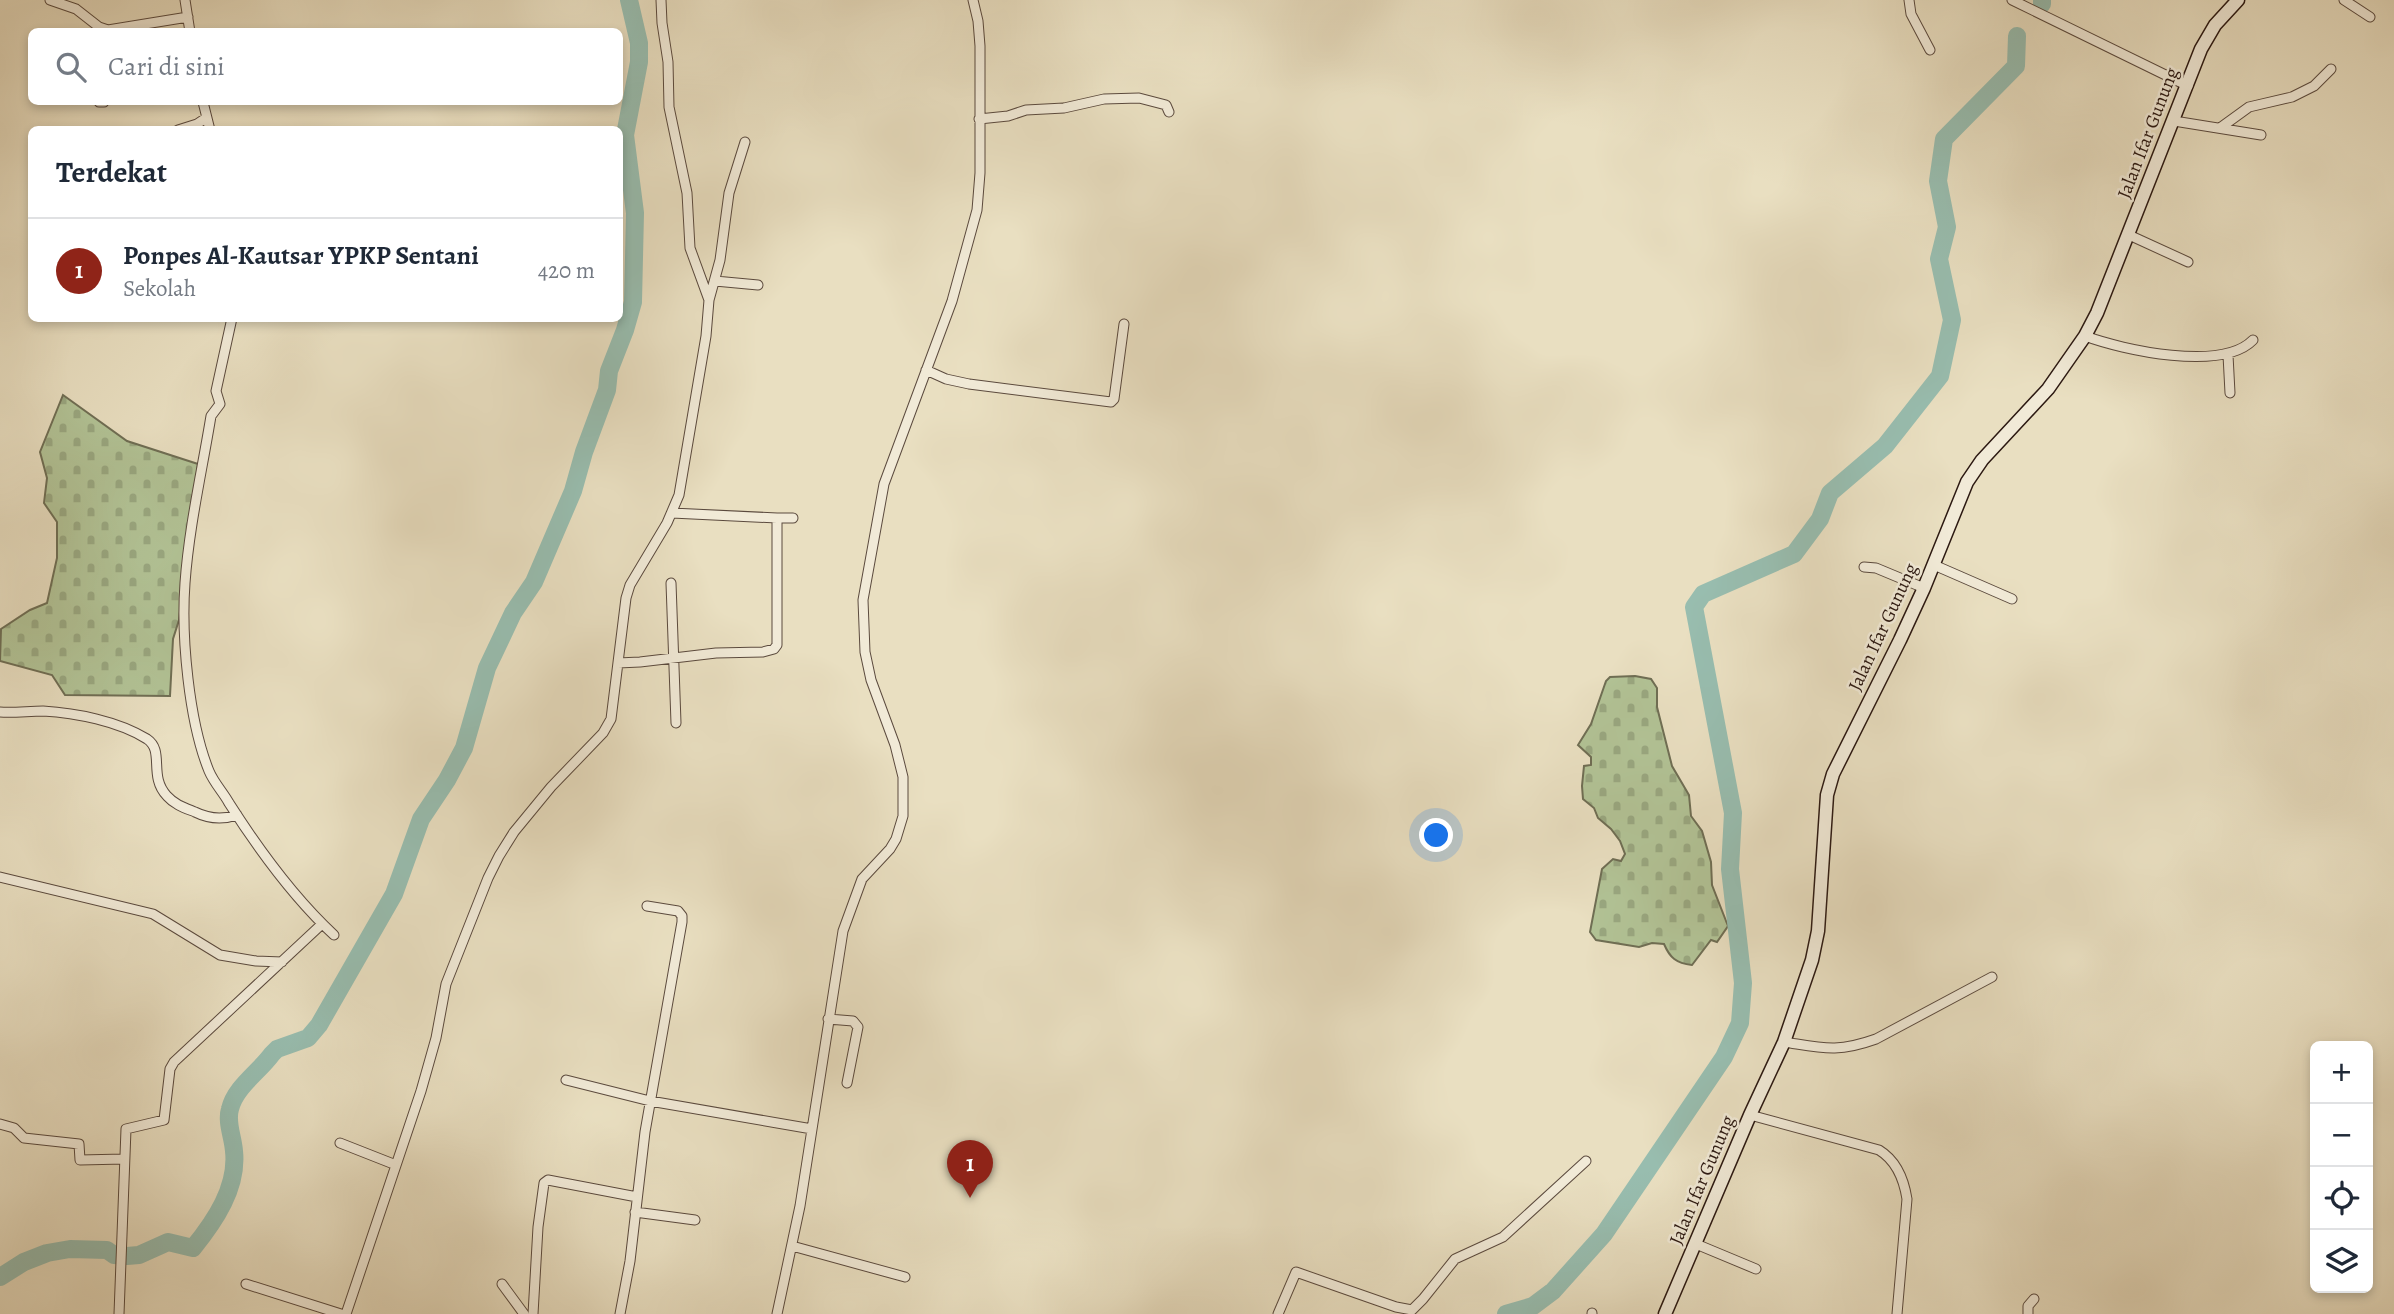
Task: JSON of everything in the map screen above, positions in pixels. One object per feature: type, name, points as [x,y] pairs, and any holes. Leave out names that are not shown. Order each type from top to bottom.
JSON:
[{"type":"street","points":[[50,0],[76,9],[102,28]]},
{"type":"street","points":[[186,0],[189,28]]},
{"type":"street","points":[[662,0],[669,107],[687,193],[690,248],[709,300]]},
{"type":"street","points":[[777,1314],[792,1246],[843,931],[862,879],[896,839],[904,808],[904,788],[895,745],[868,667],[863,600],[884,484],[952,301],[977,210],[980,173],[980,36],[973,0]]},
{"type":"street","points":[[1909,0],[1911,14],[1930,50]]},
{"type":"street","points":[[2012,0],[2188,86]]},
{"type":"street","name":"Jalan Ifar Gunung","points":[[1665,1314],[1784,1042],[1812,960],[1818,931],[1829,786],[1924,588],[1967,482],[1982,460],[2048,389],[2085,336],[2097,313],[2206,40],[2215,25],[2238,0]]},
{"type":"street","points":[[2344,0],[2370,17]]},
{"type":"street","points":[[121,28],[188,18]]},
{"type":"street","points":[[2220,128],[2249,107],[2292,97],[2314,86],[2331,69]]},
{"type":"street","points":[[979,119],[1008,116],[1026,110],[1064,108],[1104,99],[1147,100],[1166,105],[1169,112]]},
{"type":"street","points":[[204,105],[209,126]]},
{"type":"street","points":[[190,126],[206,118]]},
{"type":"street","points":[[2174,121],[2261,135]]},
{"type":"street","points":[[246,1284],[343,1314],[431,1056],[446,984],[488,878],[514,832],[551,787],[607,727],[615,702],[622,622],[628,592],[672,513],[683,477],[692,408],[706,336],[709,300],[720,260],[729,193],[745,142]]},
{"type":"street","points":[[2129,235],[2188,262]]},
{"type":"street","points":[[715,281],[758,285]]},
{"type":"street","points":[[231,322],[216,391],[220,404],[211,416],[186,565],[183,601],[187,663],[195,718],[210,774],[283,879],[334,935]]},
{"type":"street","points":[[926,370],[946,379],[969,384],[1111,402],[1114,399],[1124,324]]},
{"type":"street","points":[[2085,336],[2132,351],[2163,354],[2228,355],[2253,340]]},
{"type":"street","points":[[2228,355],[2230,393]]},
{"type":"street","points":[[672,513],[793,518]]},
{"type":"street","points":[[618,663],[716,653],[768,652],[777,645],[777,518]]},
{"type":"street","points":[[1934,565],[2012,598]]},
{"type":"street","points":[[1864,567],[1876,568],[1924,588]]},
{"type":"street","points":[[671,583],[676,658],[676,723]]},
{"type":"street","points":[[0,712],[40,711],[77,715],[139,735],[149,740],[157,752],[155,772],[160,787],[177,805],[208,817],[237,815]]},
{"type":"street","points":[[0,877],[153,914],[220,955],[282,962]]},
{"type":"street","points":[[620,1314],[627,1281],[650,1101],[682,916],[678,911],[647,906]]},
{"type":"street","points":[[119,1314],[126,1129],[162,1121],[165,1117],[170,1069],[174,1062],[322,924]]},
{"type":"street","points":[[1784,1042],[1834,1049],[1856,1046],[1876,1039],[1992,977]]},
{"type":"street","points":[[828,1019],[853,1021],[858,1027],[847,1083]]},
{"type":"street","points":[[566,1080],[650,1101],[812,1129]]},
{"type":"street","points":[[1750,1115],[1879,1150],[1892,1160],[1905,1186],[1907,1199],[1897,1314]]},
{"type":"street","points":[[0,1124],[14,1128],[24,1138],[79,1144],[80,1160],[124,1159]]},
{"type":"street","points":[[340,1143],[396,1165]]},
{"type":"street","points":[[1278,1314],[1296,1272],[1396,1307],[1412,1310],[1455,1259],[1503,1237],[1586,1161]]},
{"type":"street","points":[[533,1314],[537,1227],[544,1183],[548,1181],[637,1197]]},
{"type":"street","points":[[635,1212],[695,1220]]},
{"type":"street","points":[[1696,1244],[1756,1269]]},
{"type":"street","points":[[792,1246],[905,1276]]},
{"type":"street","points":[[502,1284],[524,1314]]},
{"type":"street","points":[[2028,1314],[2028,1306],[2034,1298]]},
{"type":"green space","points":[[63,395],[127,441],[198,464],[179,620],[173,639],[170,696],[65,695],[52,675],[0,661],[1,629],[30,610],[47,603],[57,558],[57,522],[44,503],[47,478],[40,452]]},
{"type":"green space","points":[[1635,676],[1651,679],[1657,688],[1657,707],[1672,766],[1689,795],[1691,816],[1702,831],[1711,862],[1712,885],[1728,926],[1717,942],[1711,940],[1692,965],[1674,959],[1664,944],[1652,943],[1639,947],[1596,940],[1590,932],[1602,869],[1613,859],[1621,861],[1625,854],[1611,829],[1583,799],[1584,766],[1591,765],[1591,757],[1578,745],[1591,724],[1606,681],[1610,677]]},
{"type":"waterway","points":[[0,1277],[24,1262],[47,1253],[70,1249],[107,1250],[114,1255],[127,1256],[139,1255],[168,1242],[193,1248],[217,1215],[229,1190],[234,1164],[229,1124],[233,1101],[248,1080],[277,1049],[308,1038],[319,1025],[394,894],[421,819],[464,748],[487,668],[513,613],[534,582],[573,491],[633,302],[635,213],[625,135],[639,62],[639,43],[629,0]]},
{"type":"waterway","points":[[1506,1314],[1533,1306],[1553,1291],[1604,1234],[1724,1057],[1740,1023],[1743,983],[1730,869],[1733,813],[1694,607],[1703,594],[1794,554],[1820,519],[1830,493],[1885,446],[1940,376],[1952,320],[1939,259],[1947,227],[1938,181],[1944,139],[2016,66],[2017,36]]},
{"type":"place","name":"Ponpes Al-Kautsar YPKP Sentani","points":[[970,1198]]}]
